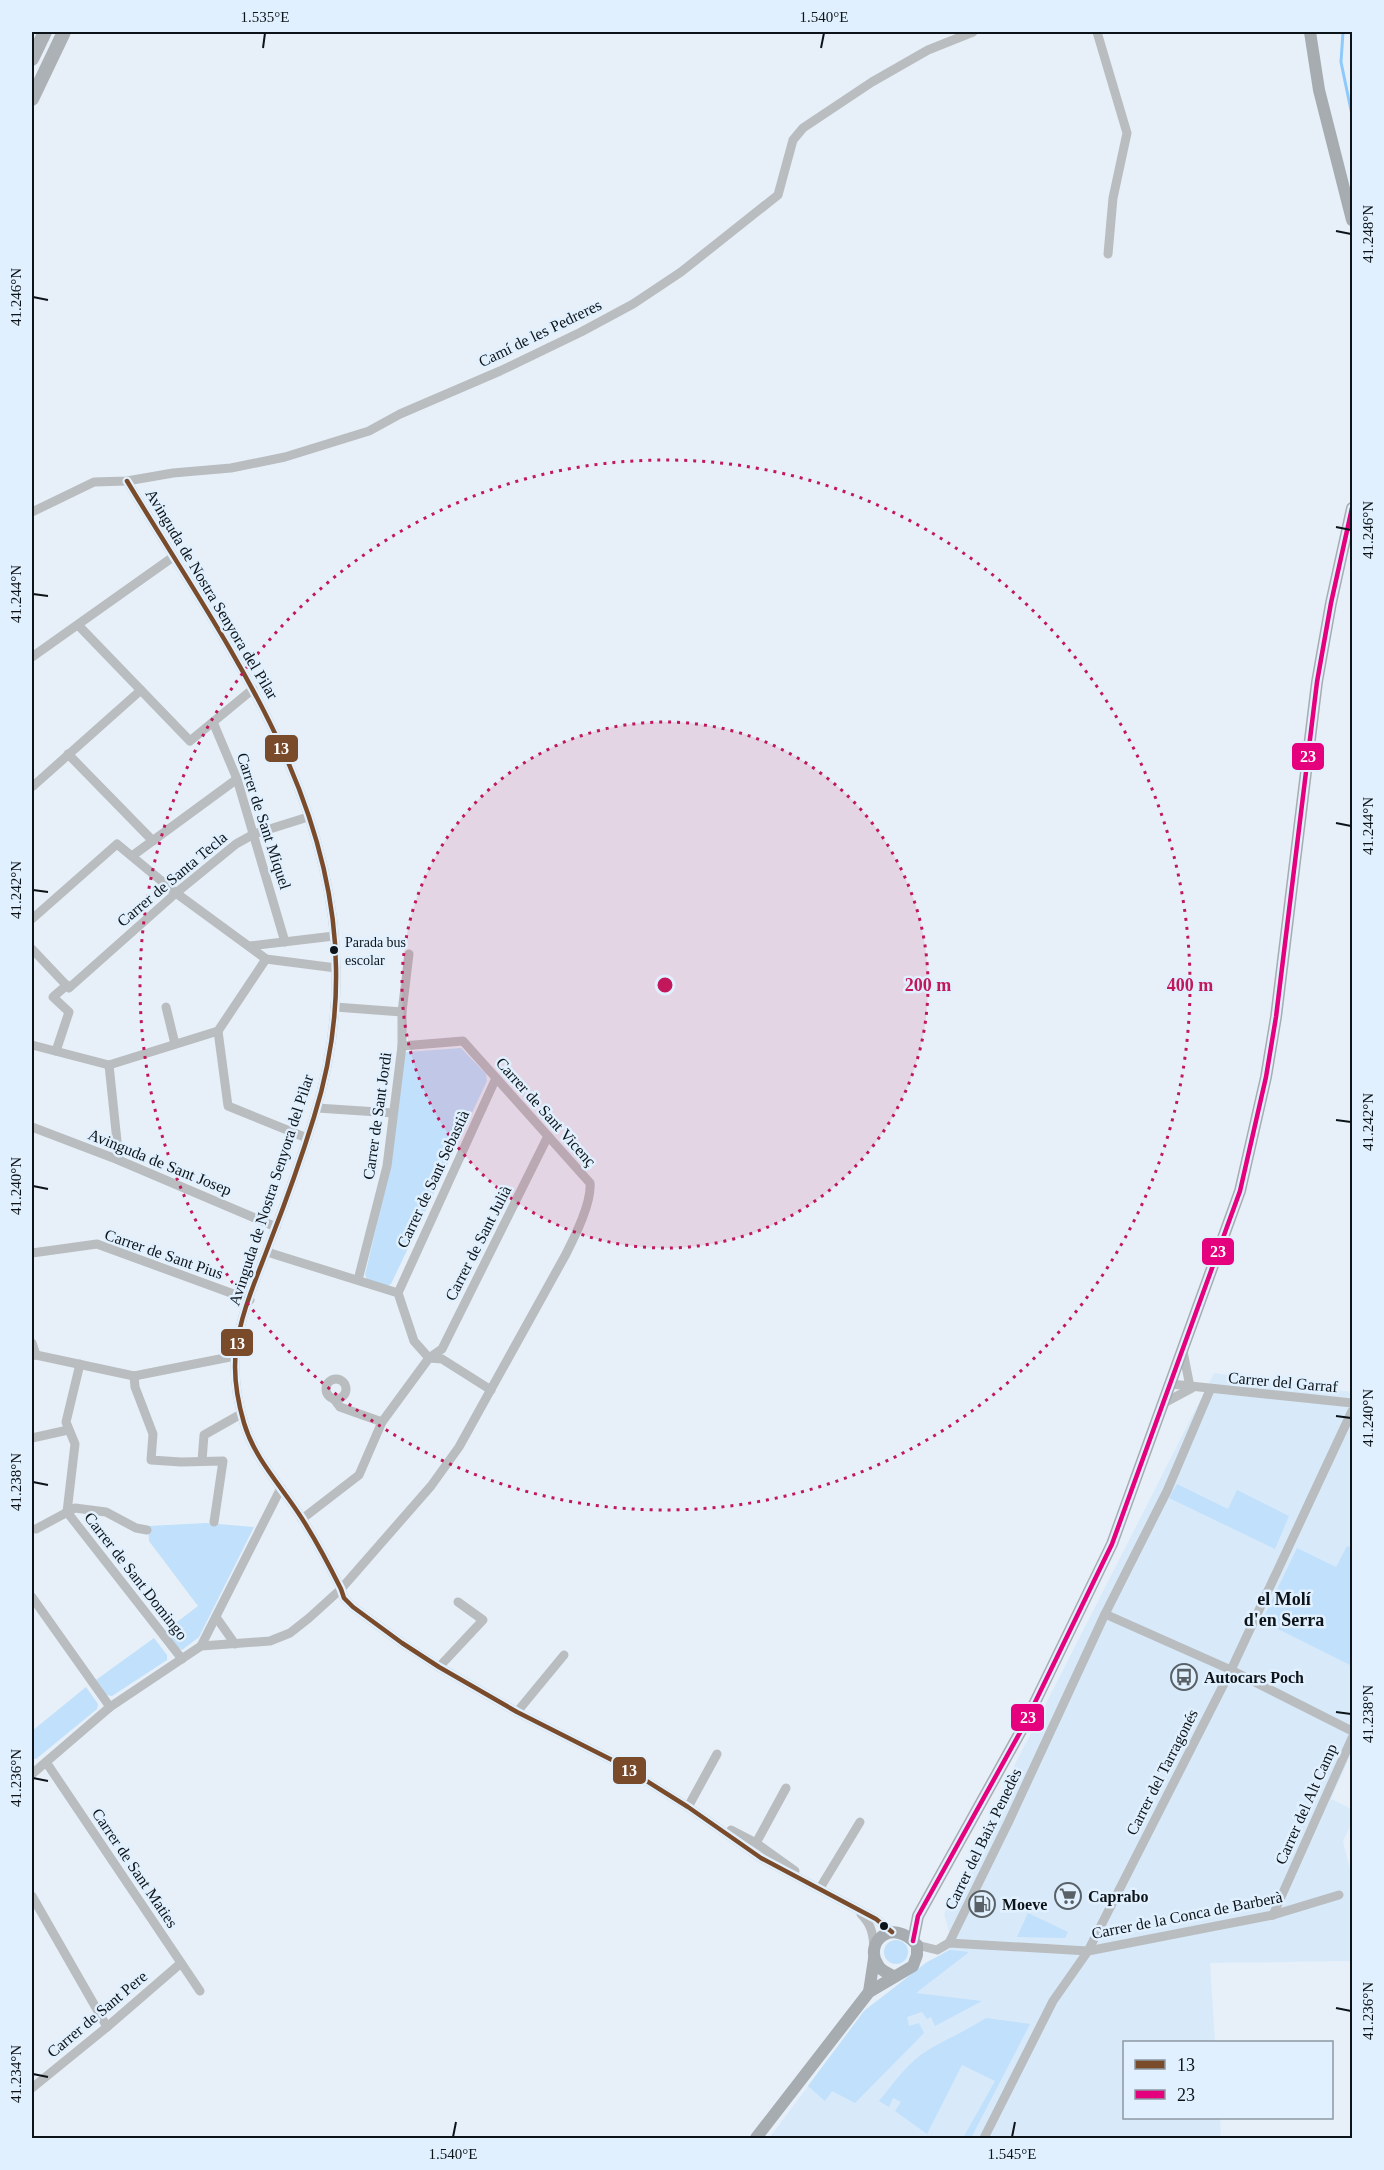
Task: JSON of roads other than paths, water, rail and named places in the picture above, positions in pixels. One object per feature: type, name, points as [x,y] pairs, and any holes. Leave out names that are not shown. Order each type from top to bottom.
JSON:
[{"type":"highway","points":[[32,59],[45,32]]},
{"type":"highway","points":[[32,99],[64,32]]},
{"type":"main road","points":[[1310,32],[1319,90],[1353,220]]},
{"type":"main road","points":[[756,2139],[869,1992],[893,1976],[907,1971],[916,1959],[918,1916],[1022,1729],[1112,1544],[1171,1384],[1240,1191],[1266,1077],[1276,1017],[1317,682],[1326,626],[1353,508]]},
{"type":"main road","points":[[869,1992],[874,1954],[880,1937],[895,1932],[918,1916]]},
{"type":"main road","points":[[895,1932],[907,1935],[915,1943]]},
{"type":"main road","points":[[874,1954],[880,1969],[893,1976]]},
{"type":"street","name":"Camí de les Pedreres","points":[[32,512],[94,482],[127,481],[173,473],[231,468],[285,457],[369,431],[400,414],[500,371],[622,310],[681,272],[778,195],[793,140],[803,128],[872,82],[928,50],[973,32]]},
{"type":"street","points":[[1097,32],[1128,134],[1113,198],[1108,254]]},
{"type":"street","name":"Avinguda de Nostra Senyora del Pilar","points":[[127,481],[252,689],[284,749],[308,817],[323,871],[334,936],[335,1007],[330,1050],[317,1108],[250,1300],[235,1356],[236,1388],[241,1414],[253,1446],[303,1519],[341,1588],[344,1598],[353,1607],[439,1667],[517,1712],[618,1763],[688,1806],[756,1843],[820,1888]]},
{"type":"street","points":[[32,657],[173,557]]},
{"type":"street","points":[[78,625],[190,741],[252,689]]},
{"type":"street","points":[[32,787],[141,690]]},
{"type":"street","name":"Carrer de Sant Miquel","points":[[213,722],[237,779],[285,942]]},
{"type":"street","points":[[68,754],[153,841]]},
{"type":"street","points":[[132,856],[237,779]]},
{"type":"street","name":"Carrer de Santa Tecla","points":[[68,986],[236,844],[254,834],[308,817]]},
{"type":"street","points":[[32,919],[117,844],[176,893],[266,959],[336,968]]},
{"type":"street","points":[[249,946],[334,936]]},
{"type":"street","points":[[32,949],[68,986],[53,997],[69,1012],[56,1051]]},
{"type":"street","name":"Carrer de Sant Jordi","points":[[358,1281],[387,1166],[402,1046],[402,1012],[409,954]]},
{"type":"street","points":[[32,1045],[109,1065],[218,1031],[266,959]]},
{"type":"street","points":[[166,1007],[175,1044]]},
{"type":"street","points":[[335,1007],[402,1012]]},
{"type":"street","points":[[218,1031],[228,1106],[307,1138]]},
{"type":"street","name":"Carrer de Sant Vicenç","points":[[402,1046],[463,1041],[590,1183],[590,1190],[574,1239],[491,1390]]},
{"type":"street","points":[[109,1065],[119,1160]]},
{"type":"street","name":"Carrer de Sant Sebastià","points":[[398,1293],[496,1078]]},
{"type":"street","points":[[317,1108],[393,1113]]},
{"type":"street","name":"Avinguda de Sant Josep","points":[[32,1127],[119,1160],[276,1227]]},
{"type":"street","name":"Carrer de Sant Julià","points":[[303,1519],[359,1474],[382,1422],[429,1358],[442,1349],[548,1136]]},
{"type":"street","name":"Carrer de Sant Pius","points":[[32,1253],[97,1244],[250,1300]]},
{"type":"street","points":[[201,1646],[270,1641],[290,1633],[309,1618],[341,1588],[431,1486],[459,1447],[491,1390],[442,1359],[429,1358],[414,1341],[398,1293],[267,1252]]},
{"type":"street","points":[[32,1343],[34,1355],[134,1376],[235,1356]]},
{"type":"street","points":[[1164,1403],[1192,1387],[1185,1369],[1183,1350]]},
{"type":"street","points":[[67,1512],[75,1444],[66,1422],[80,1364]]},
{"type":"street","points":[[134,1376],[135,1387],[153,1434],[152,1460],[223,1461],[214,1522]]},
{"type":"street","name":"Carrer del Garraf","points":[[1171,1384],[1210,1390],[1353,1403]]},
{"type":"street","name":"Carrer del Baix Penedès","points":[[949,1943],[1009,1821],[1105,1614],[1167,1491],[1210,1390]]},
{"type":"street","points":[[338,1401],[382,1422]]},
{"type":"street","name":"Carrer del Tarragonés","points":[[984,2139],[1053,2001],[1088,1951],[1231,1670],[1353,1411]]},
{"type":"street","points":[[202,1461],[204,1435],[241,1414]]},
{"type":"street","points":[[32,1438],[68,1430]]},
{"type":"street","points":[[32,1771],[110,1707],[201,1646],[281,1488]]},
{"type":"street","points":[[36,1529],[75,1508],[106,1512],[136,1528],[147,1530]]},
{"type":"street","name":"Carrer de Sant Domingo","points":[[67,1512],[182,1659]]},
{"type":"street","points":[[32,1597],[110,1707]]},
{"type":"street","points":[[439,1667],[483,1620],[458,1602]]},
{"type":"street","points":[[1105,1614],[1231,1670],[1353,1731]]},
{"type":"street","points":[[216,1617],[235,1644]]},
{"type":"street","points":[[517,1712],[564,1655]]},
{"type":"street","name":"Carrer del Alt Camp","points":[[1273,1915],[1353,1738]]},
{"type":"street","points":[[688,1806],[717,1754]]},
{"type":"street","name":"Carrer de Sant Maties","points":[[45,1762],[200,1991]]},
{"type":"street","points":[[756,1843],[786,1788]]},
{"type":"street","name":"Avinguda de Nostra Senyora del Pilar","points":[[688,1806],[761,1858],[820,1888],[895,1932]]},
{"type":"street","points":[[820,1888],[860,1822]]},
{"type":"street","name":"Carrer de la Conca de Barberà","points":[[915,1943],[937,1950],[949,1943],[1088,1951],[1273,1915],[1339,1894]]},
{"type":"street","points":[[32,1896],[107,2027]]},
{"type":"street","name":"Avinguda de Nostra Senyora del Pilar","points":[[855,1908],[871,1927],[874,1954]]},
{"type":"street","name":"Carrer de la Conca de Barberà","points":[[912,1966],[933,1948]]},
{"type":"street","name":"Carrer de Sant Pere","points":[[32,2088],[181,1963]]},
{"type":"waterway","points":[[1343,32],[1341,62],[1352,115]]},
{"type":"place","name":"Parada bus escolar","points":[[334,950]]},
{"type":"place","name":"Autocars Poch","points":[[1184,1677]]},
{"type":"place","name":"Caprabo","points":[[1068,1896]]},
{"type":"place","name":"Moeve","points":[[982,1904]]},
{"type":"district","name":"el Molí d'en Serra","points":[[1284,1609]]}]
